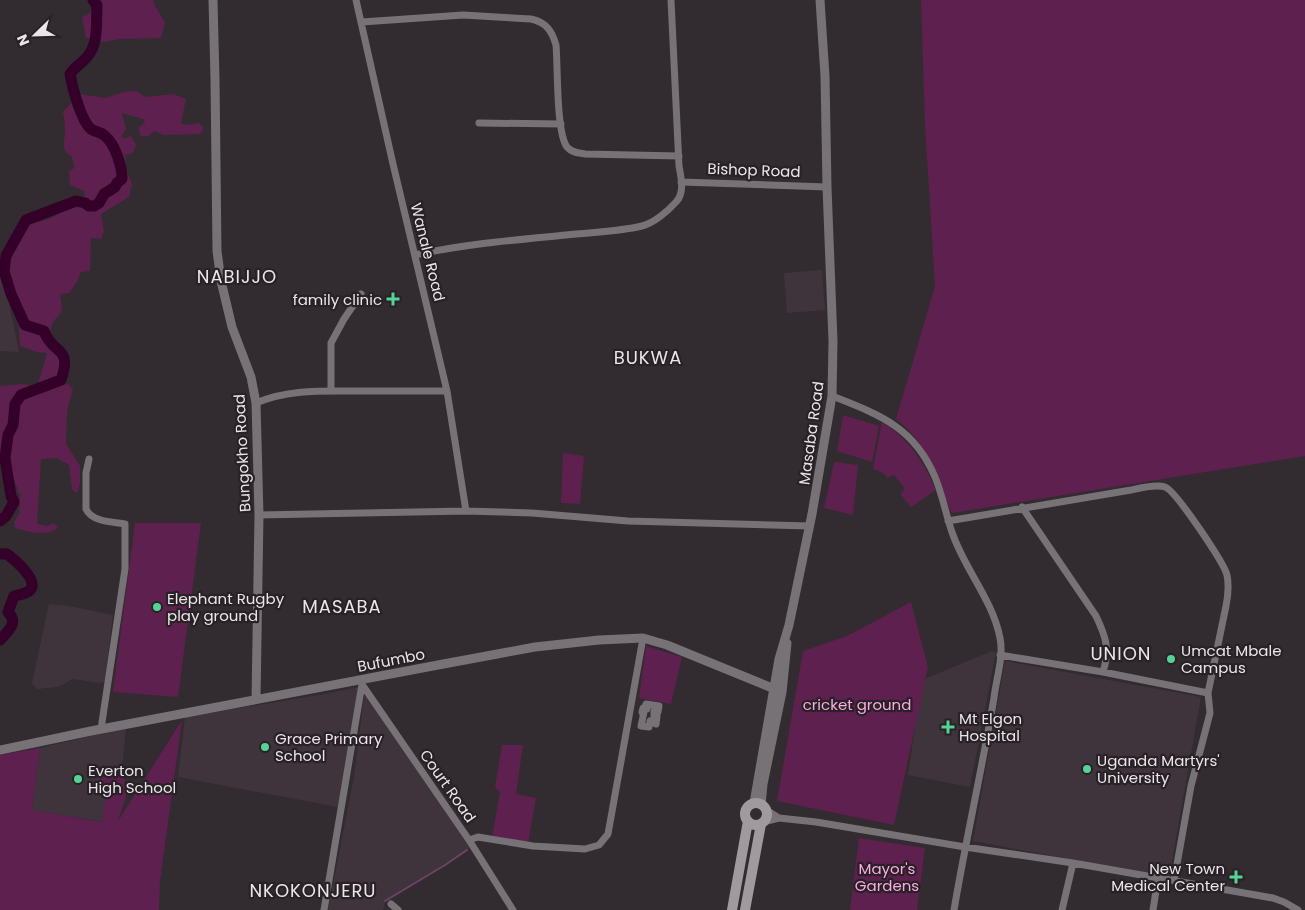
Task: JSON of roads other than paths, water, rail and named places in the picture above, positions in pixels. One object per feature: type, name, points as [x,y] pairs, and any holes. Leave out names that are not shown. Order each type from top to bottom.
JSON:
[{"type":"main road","points":[[745,910],[762,823],[767,814],[760,806],[749,806],[745,816],[748,821],[756,825],[762,823]]},
{"type":"main road","points":[[732,910],[748,821]]},
{"type":"street","name":"Bungokho Road","points":[[213,0],[218,251],[221,280],[232,327],[251,377],[256,403],[259,515],[256,699]]},
{"type":"street","name":"Wanale Road","points":[[356,0],[447,391],[466,511]]},
{"type":"street","points":[[415,255],[485,242],[618,230],[642,226],[656,219],[676,202],[680,197],[682,182],[671,0]]},
{"type":"street","name":"Masaba Road","points":[[778,691],[789,625],[810,526],[832,396],[833,341],[827,186],[826,76],[820,0]]},
{"type":"street","points":[[362,22],[464,14],[531,19],[541,22],[552,34],[556,45],[560,124],[563,139],[568,148],[573,152],[607,155],[679,156]]},
{"type":"street","points":[[480,124],[560,124]]},
{"type":"street","name":"Bishop Road","points":[[682,182],[827,186]]},
{"type":"street","points":[[331,391],[331,343],[361,294]]},
{"type":"street","points":[[256,403],[280,394],[331,391],[447,391]]},
{"type":"street","points":[[832,396],[875,413],[906,433],[928,462],[940,491],[959,552],[995,618],[1001,640],[990,724],[954,910]]},
{"type":"street","points":[[89,459],[86,473],[86,510],[88,514],[93,518],[125,524],[125,569],[101,729]]},
{"type":"street","points":[[948,521],[1022,507],[1161,486],[1167,487],[1172,492],[1195,522],[1227,574],[1228,592],[1208,693],[1210,713],[1191,786],[1174,881]]},
{"type":"street","points":[[1022,507],[1096,616],[1105,635],[1108,657],[1103,672]]},
{"type":"street","points":[[259,515],[466,511],[532,513],[628,522],[810,526]]},
{"type":"street","points":[[469,840],[478,837],[533,846],[585,849],[599,845],[604,840],[608,834],[643,638]]},
{"type":"street","name":"Bufumbo","points":[[0,750],[256,699],[360,682],[535,647],[599,640],[643,638],[667,645],[778,691]]},
{"type":"street","points":[[1000,655],[1103,672],[1208,693]]},
{"type":"street","points":[[324,910],[360,682]]},
{"type":"street","name":"Court Road","points":[[360,682],[469,840],[513,910]]},
{"type":"street","points":[[778,691],[760,806],[778,818]]},
{"type":"street","points":[[646,704],[659,706],[658,712],[654,711],[654,716],[657,716],[656,724],[650,722],[648,728],[641,726],[644,712],[642,712],[643,708],[647,709],[645,707],[646,704]]},
{"type":"street","points":[[762,823],[778,818],[854,828],[1073,863],[1273,898],[1298,910]]},
{"type":"street","points":[[1062,910],[1073,863]]},
{"type":"street","points":[[1153,910],[1158,878]]},
{"type":"street","points":[[391,904],[398,910]]},
{"type":"waterway","points":[[0,521],[6,516],[14,502],[11,496],[5,458],[8,435],[13,425],[15,404],[21,395],[61,380],[65,361],[63,355],[48,339],[44,331],[25,325],[11,294],[4,271],[6,256],[26,220],[76,201],[94,206],[99,203],[104,194],[115,187],[122,179],[119,162],[112,144],[103,135],[87,125],[80,111],[70,74],[87,57],[93,46],[96,33],[97,5],[93,0]]},
{"type":"waterway","points":[[0,554],[7,554],[21,566],[32,582],[32,587],[29,591],[14,596],[8,612],[13,620],[11,627],[0,640]]},
{"type":"waterway","points":[[385,901],[467,850]]},
{"type":"place","name":"family clinic","points":[[393,299]]},
{"type":"place","name":"Elephant Rugby play ground","points":[[157,607]]},
{"type":"place","name":"Umcat Mbale Campus","points":[[1171,659]]},
{"type":"place","name":"Mt Elgon Hospital","points":[[948,727]]},
{"type":"place","name":"Grace Primary School","points":[[265,747]]},
{"type":"place","name":"Uganda Martyrs' University","points":[[1087,769]]},
{"type":"place","name":"Everton High School","points":[[78,779]]},
{"type":"place","name":"New Town Medical Center","points":[[1236,877]]},
{"type":"district","name":"NABIJJO","points":[[237,276]]},
{"type":"district","name":"BUKWA","points":[[648,357]]},
{"type":"district","name":"MASABA","points":[[342,606]]},
{"type":"district","name":"UNION","points":[[1121,653]]},
{"type":"district","name":"NKOKONJERU","points":[[313,890]]},
{"type":"park label","name":"cricket ground","points":[[857,704]]},
{"type":"park label","name":"Mayor's Gardens","points":[[887,876]]}]
